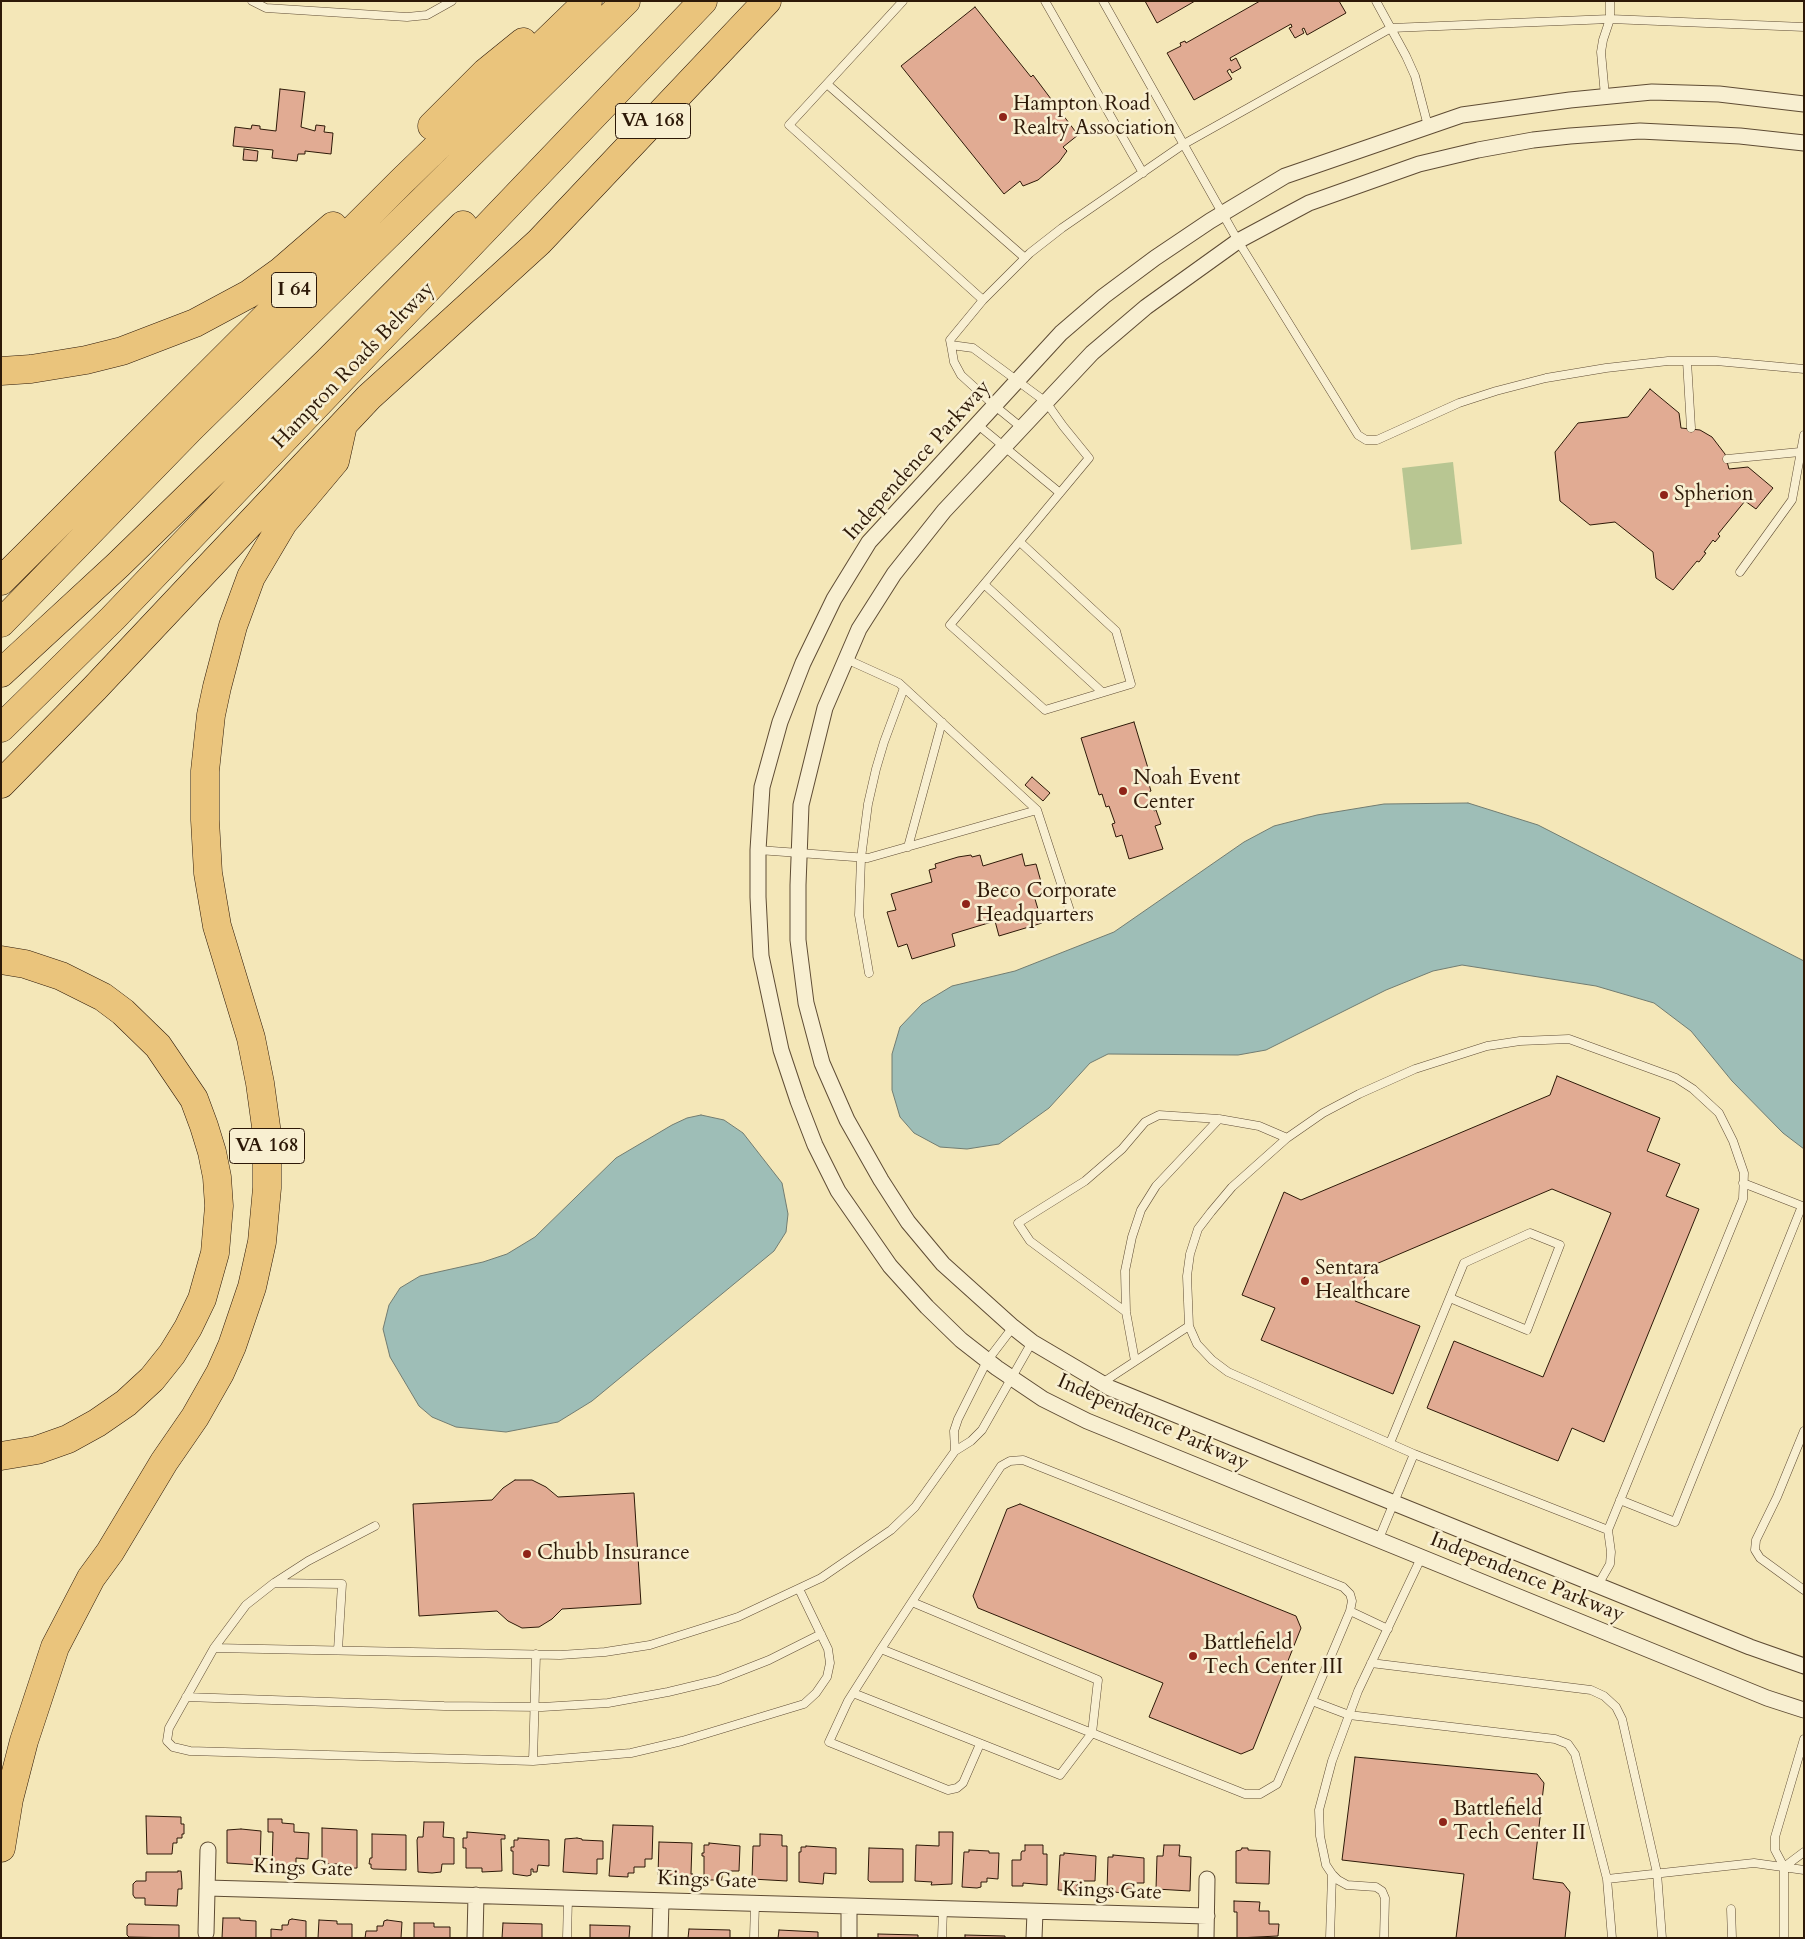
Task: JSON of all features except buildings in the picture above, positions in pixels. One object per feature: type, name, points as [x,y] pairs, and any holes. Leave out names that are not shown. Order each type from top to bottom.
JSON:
[{"type":"highway","points":[[1,371],[40,368],[86,360],[122,351],[195,323],[249,294],[281,272],[320,238],[486,72],[572,1]]},
{"type":"highway","name":"I 64","points":[[1,581],[401,182],[588,1]]},
{"type":"highway","points":[[1,622],[192,427],[626,1]]},
{"type":"highway","points":[[1,673],[118,564],[328,361],[685,1]]},
{"type":"highway","name":"Hampton Roads Beltway","points":[[1,728],[113,618],[703,1]]},
{"type":"highway","name":"VA 168","points":[[1,1848],[9,1799],[22,1749],[55,1647],[91,1578],[110,1552],[164,1462],[195,1417],[220,1373],[232,1346],[252,1287],[262,1242],[266,1197],[267,1134],[260,1083],[252,1038],[217,926],[208,873],[205,829],[205,771],[211,715],[233,626],[252,577],[283,523],[335,460],[343,425],[369,397],[539,242],[768,1]]},
{"type":"highway","points":[[1,784],[95,688],[343,425]]},
{"type":"highway","points":[[1,960],[25,964],[61,976],[103,997],[123,1012],[158,1046],[194,1099],[214,1160],[219,1206],[215,1253],[202,1299],[188,1328],[172,1354],[152,1379],[126,1403],[97,1423],[68,1439],[37,1450],[1,1456]]},
{"type":"street","name":"Independence Parkway","points":[[1804,104],[1719,94],[1652,92],[1605,96],[1462,115],[1286,176],[1224,213],[1155,258],[1104,296],[1061,333],[869,542],[834,599],[803,662],[780,722],[762,786],[758,850],[761,956],[781,1050],[815,1145],[838,1191],[890,1266],[927,1307],[961,1340],[987,1361],[1043,1399],[1087,1422],[1758,1694],[1804,1710]]},
{"type":"street","name":"Independence Parkway","points":[[1804,143],[1740,136],[1640,131],[1533,140],[1478,150],[1419,164],[1309,203],[1238,241],[1146,307],[1092,353],[944,511],[894,574],[859,629],[825,708],[801,805],[798,940],[806,1003],[822,1063],[847,1120],[881,1180],[908,1222],[943,1264],[1032,1342],[1110,1388],[1750,1647],[1804,1666]]},
{"type":"street","points":[[206,1933],[208,1850]]},
{"type":"street","points":[[1206,1938],[1207,1879]]},
{"type":"street","name":"Kings Gate","points":[[207,1888],[1207,1916]]},
{"type":"street","points":[[475,1938],[476,1895]]},
{"type":"street","points":[[660,1938],[661,1901]]},
{"type":"street","points":[[849,1906],[849,1938]]},
{"type":"street","points":[[1034,1938],[1035,1912]]},
{"type":"lane","points":[[252,1],[266,8],[407,17],[427,15],[452,1]]},
{"type":"lane","points":[[903,1],[789,125],[982,300]]},
{"type":"lane","points":[[1046,1],[1142,173]]},
{"type":"lane","points":[[1103,1],[1224,213],[1238,241],[1358,435],[1366,440],[1376,440],[1459,403],[1546,378],[1668,361],[1716,361],[1804,369]]},
{"type":"lane","points":[[1376,1],[1415,76],[1428,126]]},
{"type":"lane","points":[[1605,96],[1601,52],[1610,19],[1610,1]]},
{"type":"lane","points":[[1022,428],[961,375],[954,362],[950,340],[982,300],[1025,258],[1062,228],[1184,144],[1391,28],[1610,19],[1804,27]]},
{"type":"lane","points":[[827,84],[1025,258]]},
{"type":"lane","points":[[951,345],[973,348],[1046,402],[1089,458],[950,625],[1045,710],[1131,684],[1116,631],[1020,542]]},
{"type":"lane","points":[[1687,361],[1691,428]]},
{"type":"lane","points":[[978,425],[1060,494]]},
{"type":"lane","points":[[1740,572],[1792,500],[1804,435]]},
{"type":"lane","points":[[1727,459],[1800,452]]},
{"type":"lane","points":[[985,584],[1102,692]]},
{"type":"lane","points":[[846,659],[899,683],[1037,810],[1070,911]]},
{"type":"lane","points":[[869,973],[859,915],[861,858],[868,804],[876,769],[904,688]]},
{"type":"lane","points":[[908,847],[942,722]]},
{"type":"lane","points":[[758,850],[868,858],[1037,810]]},
{"type":"lane","points":[[1598,1586],[1610,1564],[1611,1552],[1608,1530],[1743,1199],[1744,1172],[1736,1149],[1719,1113],[1693,1089],[1676,1078],[1569,1039],[1520,1041],[1486,1046],[1415,1068],[1323,1113],[1287,1138],[1232,1187],[1198,1229],[1190,1254],[1187,1276],[1189,1326],[1197,1344],[1212,1360],[1228,1372],[1414,1454],[1608,1530]]},
{"type":"lane","points":[[1126,1312],[1030,1241],[1018,1223],[1085,1181],[1122,1149],[1145,1122],[1159,1115],[1219,1119],[1259,1126],[1287,1138]]},
{"type":"lane","points":[[1135,1361],[1126,1312],[1125,1271],[1132,1237],[1141,1210],[1156,1186],[1219,1119]]},
{"type":"lane","points":[[1620,1500],[1675,1522],[1802,1206],[1743,1183]]},
{"type":"lane","points":[[1390,1443],[1464,1263],[1530,1233],[1560,1244],[1527,1330],[1450,1298]]},
{"type":"lane","points":[[1102,1383],[1189,1326]]},
{"type":"lane","points":[[955,1451],[954,1431],[958,1419],[987,1361],[1013,1327]]},
{"type":"lane","points":[[214,1648],[536,1654],[605,1652],[650,1645],[738,1617],[821,1578],[891,1530],[916,1508],[955,1451],[971,1441],[982,1430],[1032,1342]]},
{"type":"lane","points":[[1804,1431],[1777,1497],[1756,1540],[1756,1550],[1760,1558],[1804,1590]]},
{"type":"lane","points":[[1378,1541],[1414,1454]]},
{"type":"lane","points":[[881,1649],[1245,1794],[1260,1794],[1277,1784],[1350,1611],[1352,1601],[1350,1594],[1343,1587],[1023,1460],[1010,1460],[1001,1466],[881,1649],[853,1693],[829,1742],[948,1790],[956,1788],[963,1783],[980,1744]]},
{"type":"lane","points":[[376,1526],[308,1561],[274,1583],[246,1605],[214,1648],[169,1728],[167,1741],[173,1747],[190,1751],[533,1761],[631,1753],[682,1741],[804,1704],[816,1693],[827,1677],[830,1664],[828,1649],[799,1589]]},
{"type":"lane","points":[[1384,1938],[1385,1898],[1382,1891],[1376,1887],[1347,1884],[1338,1880],[1332,1874],[1326,1864],[1320,1836],[1319,1810],[1332,1760],[1349,1715],[1421,1558]]},
{"type":"lane","points":[[274,1583],[342,1584],[338,1650]]},
{"type":"lane","points":[[853,1693],[1060,1776],[1092,1733],[1098,1680],[912,1602]]},
{"type":"lane","points":[[1350,1611],[1388,1629]]},
{"type":"lane","points":[[186,1697],[434,1706],[535,1707],[608,1703],[710,1682],[769,1660],[821,1634]]},
{"type":"lane","points":[[533,1761],[536,1654]]},
{"type":"lane","points":[[1371,1664],[1591,1690],[1604,1696],[1616,1707],[1622,1719],[1657,1874],[1662,1938]]},
{"type":"lane","points":[[1312,1701],[1349,1715],[1555,1739],[1568,1744],[1575,1754],[1607,1879],[1612,1938]]},
{"type":"lane","points":[[1784,1938],[1784,1867],[1775,1850],[1775,1837],[1804,1738]]},
{"type":"lane","points":[[1784,1867],[1804,1852]]},
{"type":"lane","points":[[1607,1879],[1754,1863],[1804,1870]]},
{"type":"lane","points":[[1330,1938],[1332,1874]]},
{"type":"lane","points":[[567,1938],[568,1898]]},
{"type":"lane","points":[[754,1938],[756,1903]]},
{"type":"lane","points":[[942,1938],[943,1909]]},
{"type":"lane","points":[[1731,1909],[1732,1938]]},
{"type":"green space","points":[[1453,462],[1462,544],[1411,550],[1402,468]]},
{"type":"water","points":[[1468,803],[1538,825],[1804,961],[1804,1149],[1783,1133],[1732,1081],[1691,1031],[1654,1003],[1596,986],[1462,965],[1433,971],[1386,990],[1266,1050],[1238,1055],[1108,1054],[1090,1063],[1049,1108],[999,1144],[967,1149],[940,1147],[914,1133],[900,1117],[892,1090],[892,1054],[900,1027],[922,1004],[952,986],[1015,971],[1114,932],[1244,842],[1274,826],[1317,815],[1384,804]]},
{"type":"water","points":[[701,1115],[724,1120],[743,1133],[782,1183],[788,1214],[786,1232],[774,1251],[592,1401],[558,1422],[506,1432],[456,1427],[432,1417],[419,1406],[390,1357],[383,1329],[389,1305],[400,1288],[420,1276],[483,1262],[507,1254],[535,1237],[616,1158],[672,1125],[687,1118]]},
{"type":"place","name":"Hampton Road Realty Association","points":[[1003,117]]},
{"type":"place","name":"Spherion","points":[[1664,495]]},
{"type":"place","name":"Noah Event Center","points":[[1123,791]]},
{"type":"place","name":"Beco Corporate Headquarters","points":[[966,904]]},
{"type":"place","name":"Sentara Healthcare","points":[[1305,1281]]},
{"type":"place","name":"Chubb Insurance","points":[[527,1554]]},
{"type":"place","name":"Battlefield Tech Center III","points":[[1193,1656]]},
{"type":"place","name":"Battlefield Tech Center II","points":[[1443,1822]]}]
